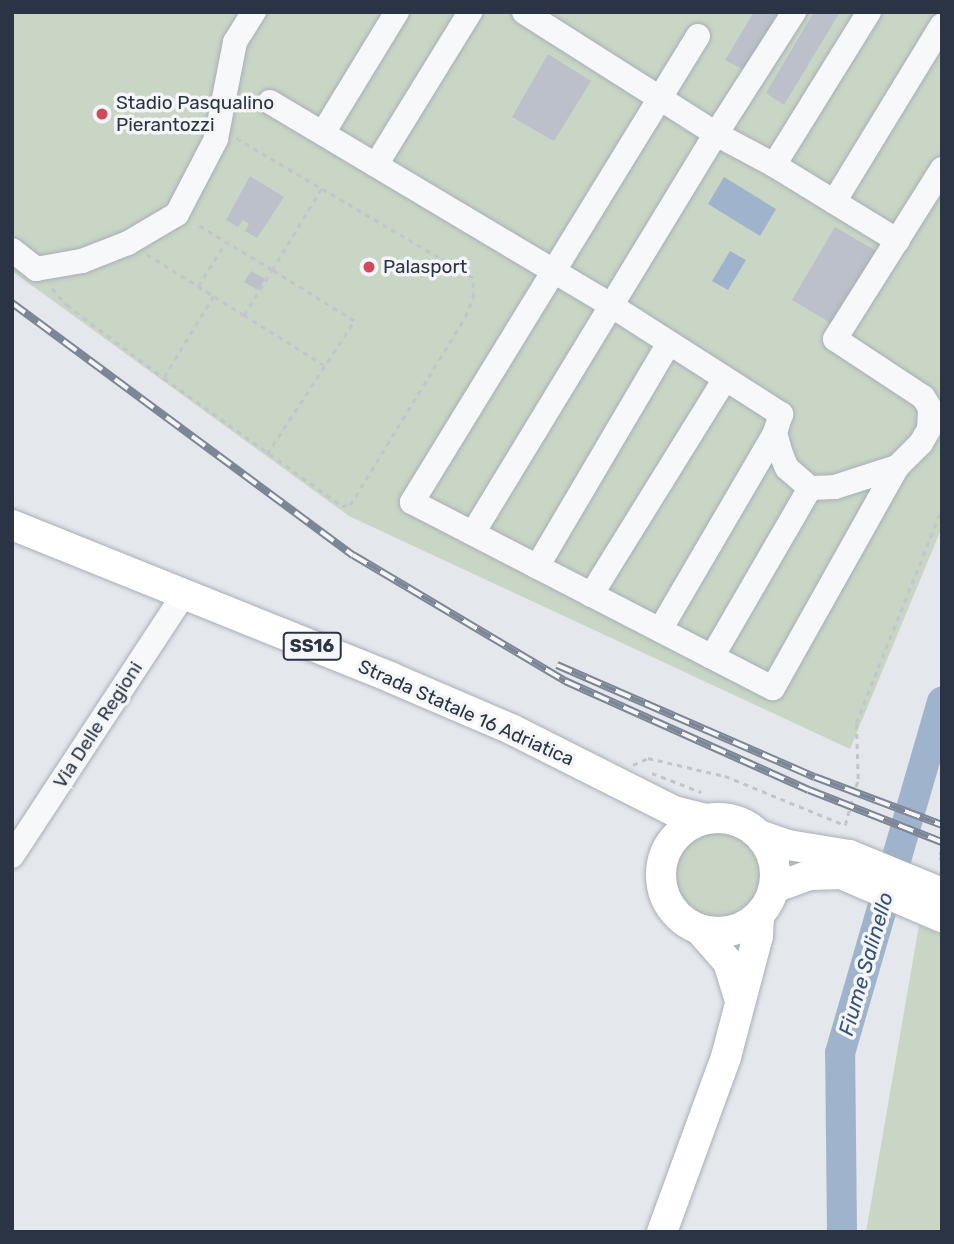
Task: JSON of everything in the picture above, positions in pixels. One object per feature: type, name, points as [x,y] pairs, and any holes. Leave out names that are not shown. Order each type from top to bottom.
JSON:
[{"type":"main road","name":"Strada Statale 16 Adriatica","points":[[12,525],[511,729],[674,811],[706,819],[734,821],[759,835],[788,845],[849,855],[942,893]]},
{"type":"main road","name":"Strada Statale 16 Adriatica","points":[[608,777],[639,806],[656,829],[666,853]]},
{"type":"main road","points":[[706,819],[689,826],[674,839],[666,853],[661,873],[663,891],[671,908],[683,921],[699,929],[728,962],[740,1002]]},
{"type":"main road","points":[[662,1232],[718,1080],[758,936],[759,916],[774,888],[775,869],[769,851],[759,835]]},
{"type":"main road","points":[[774,888],[810,875],[841,874],[942,916]]},
{"type":"main road","points":[[699,929],[731,931],[759,916]]},
{"type":"street","points":[[12,250],[36,269],[82,261],[128,243],[177,214],[216,139],[235,42],[254,12]]},
{"type":"street","points":[[323,133],[397,12]]},
{"type":"street","points":[[376,165],[470,12]]},
{"type":"street","points":[[524,12],[552,20],[659,98],[898,241]]},
{"type":"street","points":[[473,533],[716,134],[794,12]]},
{"type":"street","points":[[774,165],[869,12]]},
{"type":"street","points":[[835,202],[942,25]]},
{"type":"street","points":[[698,36],[412,502],[773,688],[897,467],[921,443],[929,429],[930,408],[912,388],[835,339],[942,169]]},
{"type":"street","points":[[270,102],[611,306],[780,414],[775,433],[660,630]]},
{"type":"street","points":[[537,567],[669,342]]},
{"type":"street","points":[[591,595],[726,379]]},
{"type":"street","points":[[775,433],[787,468],[810,488],[835,487],[897,467]]},
{"type":"street","points":[[712,657],[810,488]]},
{"type":"street","name":"Via Delle Regioni","points":[[12,856],[184,594]]},
{"type":"path","points":[[36,269],[67,305],[164,378],[336,504],[350,505],[465,317],[473,298],[473,278],[218,128]]},
{"type":"path","points":[[244,315],[321,189]]},
{"type":"path","points":[[177,214],[354,321],[267,454]]},
{"type":"path","points":[[198,286],[226,242]]},
{"type":"path","points":[[128,243],[325,365]]},
{"type":"path","points":[[164,378],[214,296]]},
{"type":"path","points":[[608,777],[648,758],[725,776],[845,825],[858,779],[856,723],[942,508]]},
{"type":"path","points":[[942,850],[939,858],[942,859]]},
{"type":"green space","points":[[12,12],[942,12],[942,527],[850,749],[349,516],[12,271]]},
{"type":"green space","points":[[719,829],[736,833],[751,842],[760,857],[764,874],[760,891],[751,906],[736,915],[719,919],[702,915],[687,906],[678,891],[674,874],[678,857],[687,842],[702,833]]},
{"type":"green space","points":[[919,925],[942,935],[942,1232],[866,1232]]},
{"type":"water","points":[[724,177],[776,209],[760,236],[708,204]]},
{"type":"water","points":[[730,251],[746,260],[728,290],[712,281]]},
{"type":"building","points":[[754,12],[779,12],[744,70],[725,60]]},
{"type":"building","points":[[814,12],[840,12],[784,105],[766,93]]},
{"type":"building","points":[[548,54],[591,81],[554,141],[512,117]]},
{"type":"building","points":[[250,176],[284,197],[257,238],[245,231],[249,224],[243,220],[238,227],[226,220]]},
{"type":"building","points":[[835,227],[878,252],[834,325],[792,300]]},
{"type":"building","points":[[251,271],[265,279],[258,290],[244,282]]},
{"type":"waterway","name":"Fiume Salinello","points":[[842,1232],[840,1053],[942,702]]},
{"type":"railway","points":[[12,303],[353,555],[565,681],[809,790],[942,842]]},
{"type":"railway","points":[[557,665],[815,777],[942,825]]},
{"type":"place","name":"Stadio Pasqualino Pierantozzi","points":[[102,114]]},
{"type":"place","name":"Palasport","points":[[369,267]]}]
